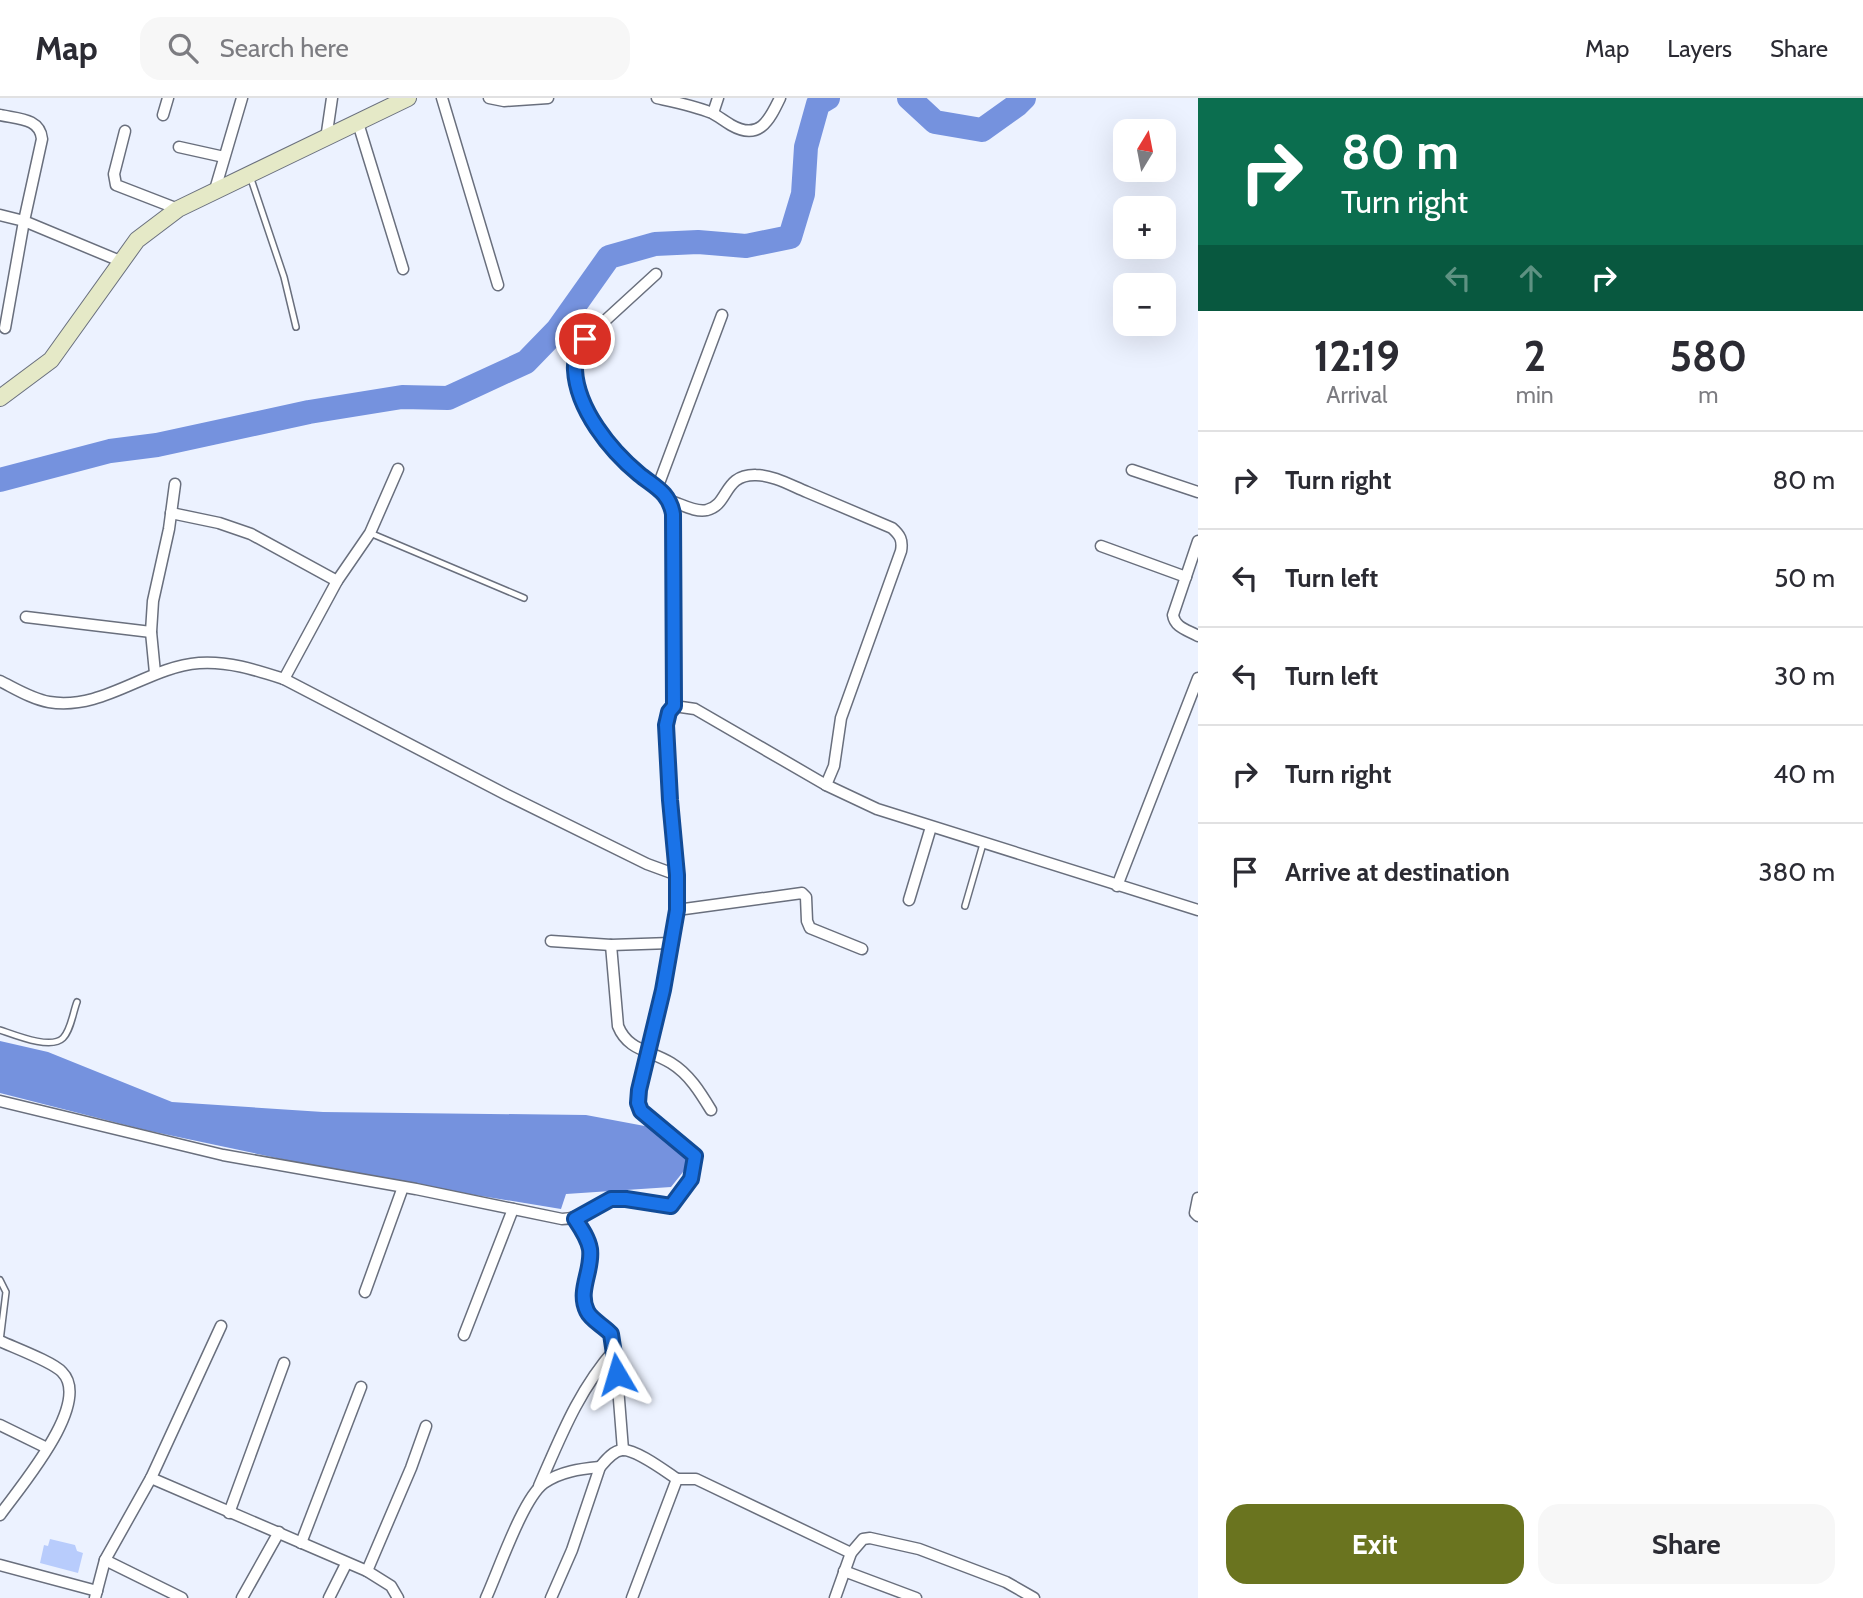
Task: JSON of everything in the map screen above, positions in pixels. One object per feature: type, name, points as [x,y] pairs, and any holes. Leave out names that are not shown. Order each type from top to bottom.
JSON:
[{"type":"street","points":[[163,115],[168,98]]},
{"type":"street","points":[[214,194],[242,98]]},
{"type":"street","points":[[326,139],[332,98]]},
{"type":"street","points":[[0,398],[51,360],[137,240],[178,209],[214,194],[408,98]]},
{"type":"street","points":[[442,98],[498,285]]},
{"type":"street","points":[[489,98],[504,101],[548,98]]},
{"type":"street","points":[[657,98],[713,113],[745,131],[757,129],[769,122],[780,98]]},
{"type":"street","points":[[713,113],[718,98]]},
{"type":"street","points":[[0,115],[36,123],[41,130],[42,139],[5,328]]},
{"type":"street","points":[[358,123],[403,269]]},
{"type":"street","points":[[125,131],[114,174],[116,185],[178,209]]},
{"type":"street","points":[[179,147],[224,157]]},
{"type":"street","points":[[0,215],[24,221],[120,261]]},
{"type":"street","points":[[656,274],[585,339],[578,351],[574,367],[578,388],[590,415],[615,451],[641,475],[658,486],[671,501],[699,511],[718,505],[734,481],[743,476],[758,475],[782,481],[892,528],[900,535],[903,543],[841,718],[834,766],[826,785]]},
{"type":"street","points":[[658,486],[722,316]]},
{"type":"street","points":[[284,679],[337,581],[370,533],[398,469]]},
{"type":"street","points":[[1132,470],[1198,492]]},
{"type":"street","points":[[155,673],[151,632],[153,601],[176,484]]},
{"type":"street","points":[[0,1101],[223,1154],[562,1219],[575,1219],[611,1199],[671,1206],[691,1179],[695,1156],[641,1111],[638,1103],[647,1051],[663,990],[677,910],[666,725],[669,712],[674,706],[671,501]]},
{"type":"street","points":[[171,513],[219,523],[251,534],[337,581]]},
{"type":"street","points":[[1198,541],[1173,615],[1174,622],[1198,636]]},
{"type":"street","points":[[1101,546],[1185,576]]},
{"type":"street","points":[[26,617],[151,632]]},
{"type":"street","points":[[0,681],[27,695],[63,704],[87,702],[155,673],[197,663],[226,663],[284,679],[647,864],[677,875]]},
{"type":"street","points":[[1117,886],[1198,678]]},
{"type":"street","points":[[674,706],[695,709],[826,785],[877,809],[1198,911]]},
{"type":"street","points":[[909,900],[931,827]]},
{"type":"street","points":[[677,910],[802,892],[806,897],[810,928],[862,948]]},
{"type":"street","points":[[551,941],[611,945],[671,943]]},
{"type":"street","points":[[611,945],[618,1026],[623,1037],[630,1045],[671,1063],[683,1072],[698,1088],[711,1110]]},
{"type":"street","points":[[365,1292],[403,1187]]},
{"type":"street","points":[[1198,1198],[1195,1213],[1198,1216]]},
{"type":"street","points":[[464,1335],[513,1209]]},
{"type":"street","points":[[575,1219],[590,1248],[583,1296],[585,1308],[590,1317],[611,1334],[615,1349],[623,1450]]},
{"type":"street","points":[[0,1566],[96,1595],[105,1560],[150,1478],[221,1326]]},
{"type":"street","points":[[0,1341],[61,1370],[69,1381],[71,1391],[66,1415],[47,1448],[0,1515]]},
{"type":"street","points":[[486,1598],[577,1401],[594,1373],[615,1349]]},
{"type":"street","points":[[229,1513],[284,1363]]},
{"type":"street","points":[[301,1543],[361,1387]]},
{"type":"street","points":[[0,1425],[47,1448]]},
{"type":"street","points":[[367,1571],[426,1426]]},
{"type":"street","points":[[551,1598],[572,1550],[600,1466],[609,1456],[623,1450],[636,1454],[677,1479],[696,1479],[851,1553]]},
{"type":"street","points":[[537,1489],[556,1476],[600,1466]]},
{"type":"street","points":[[150,1478],[367,1571],[391,1586],[398,1598]]},
{"type":"street","points":[[632,1598],[677,1479]]},
{"type":"street","points":[[242,1598],[279,1532]]},
{"type":"street","points":[[835,1598],[851,1553],[863,1539],[919,1549],[1006,1583],[1034,1598]]},
{"type":"street","points":[[105,1560],[182,1598]]},
{"type":"street","points":[[329,1598],[346,1563]]},
{"type":"street","points":[[844,1571],[916,1598]]},
{"type":"lane","points":[[250,176],[284,277],[296,327]]},
{"type":"lane","points":[[370,533],[524,598]]},
{"type":"lane","points":[[965,906],[983,844]]},
{"type":"lane","points":[[0,1030],[40,1042],[53,1043],[62,1040],[77,1002]]},
{"type":"lane","points":[[0,1280],[6,1292],[0,1341]]},
{"type":"water","points":[[0,1041],[48,1052],[172,1102],[323,1112],[586,1115],[650,1127],[691,1162],[671,1187],[566,1194],[561,1209],[371,1178],[145,1130],[0,1093]]},
{"type":"building","points":[[50,1539],[75,1545],[77,1551],[83,1553],[78,1573],[40,1563],[44,1545],[48,1546]]},
{"type":"waterway","points":[[0,480],[110,451],[157,445],[309,412],[402,397],[448,398],[526,362],[558,329],[609,257],[655,244],[698,242],[746,246],[790,237],[803,194],[806,147],[818,104],[828,98]]},
{"type":"waterway","points":[[909,98],[935,122],[982,130],[1024,98]]},
{"type":"route","points":[[585,339],[578,351],[574,367],[578,388],[590,415],[615,451],[641,475],[658,486],[671,501],[673,514],[674,706],[669,712],[666,725],[677,910],[663,990],[647,1051],[638,1103],[641,1111],[695,1156],[691,1179],[671,1206],[611,1199],[575,1219],[590,1248],[583,1296],[585,1308],[590,1317],[602,1324],[611,1334],[617,1374]]}]
